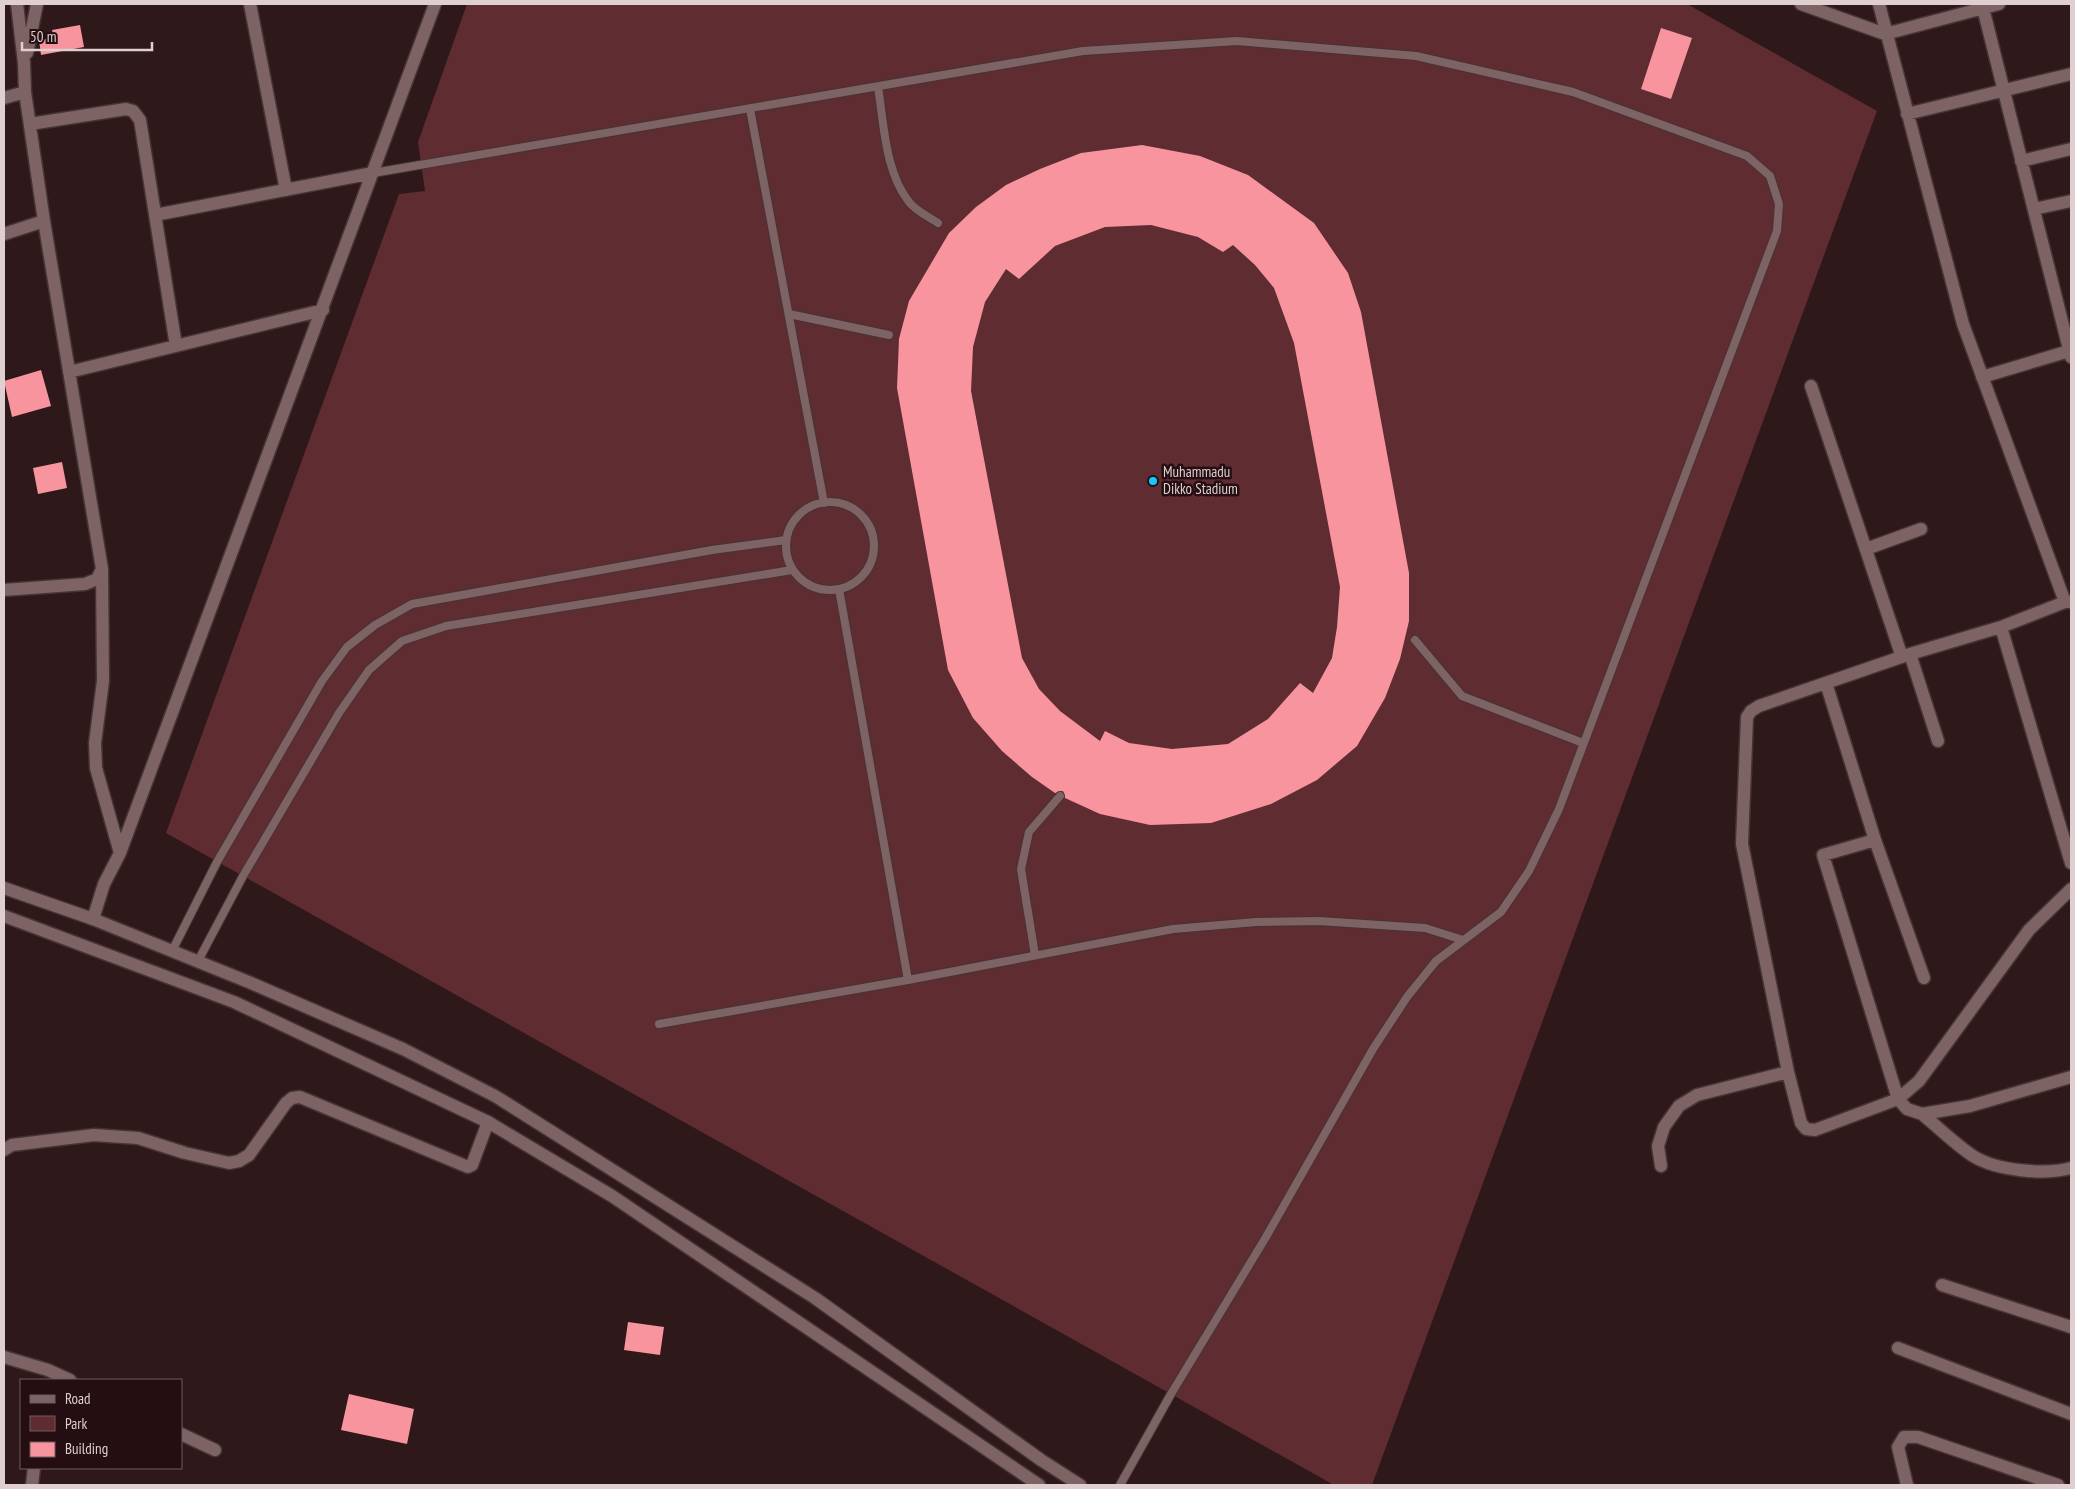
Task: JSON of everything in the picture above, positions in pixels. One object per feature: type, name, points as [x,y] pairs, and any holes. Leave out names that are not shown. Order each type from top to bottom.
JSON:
[{"type":"street","points":[[17,4],[24,63],[25,92],[44,221],[102,569],[103,681],[95,744],[96,768],[120,853]]},
{"type":"street","points":[[24,63],[37,4]]},
{"type":"street","points":[[250,4],[286,190]]},
{"type":"street","points":[[93,919],[104,884],[120,853],[323,310],[435,4]]},
{"type":"street","points":[[1801,4],[1886,34],[1983,6],[1999,4]]},
{"type":"street","points":[[1879,4],[1963,324],[2068,602],[2001,627],[1906,655],[1759,706],[1751,711],[1747,717],[1742,844],[1788,1072],[1801,1123],[1806,1129],[1815,1130],[1898,1100],[1919,1081],[2029,930],[2071,888]]},
{"type":"street","points":[[1982,377],[2070,354],[1983,6]]},
{"type":"street","points":[[1907,114],[2071,74]]},
{"type":"street","points":[[4,98],[25,92]]},
{"type":"street","points":[[30,124],[126,109],[132,111],[140,120],[176,346]]},
{"type":"street","points":[[2021,161],[2071,149]]},
{"type":"street","points":[[155,216],[373,173]]},
{"type":"street","points":[[2034,209],[2071,200]]},
{"type":"street","points":[[4,234],[44,221]]},
{"type":"street","points":[[69,372],[323,310]]},
{"type":"street","points":[[1811,386],[1866,549],[1938,741]]},
{"type":"street","points":[[1866,549],[1921,529]]},
{"type":"street","points":[[4,590],[85,584],[97,579],[102,569]]},
{"type":"street","points":[[2001,627],[2071,863]]},
{"type":"street","points":[[1826,683],[1875,840],[1924,978]]},
{"type":"street","points":[[1875,840],[1823,855],[1898,1100],[1907,1109],[1922,1114],[1974,1156],[2003,1167],[2055,1173],[2071,1168]]},
{"type":"street","points":[[4,888],[93,919],[198,961],[403,1049],[494,1096],[815,1298],[1041,1460],[1080,1485]]},
{"type":"street","points":[[4,916],[234,1002],[488,1122],[612,1196],[1039,1485]]},
{"type":"street","points":[[1661,1166],[1658,1146],[1664,1127],[1679,1106],[1697,1095],[1788,1072]]},
{"type":"street","points":[[1922,1114],[1970,1106],[2071,1077]]},
{"type":"street","points":[[4,1150],[12,1145],[94,1135],[138,1138],[185,1153],[229,1163],[239,1161],[248,1155],[286,1103],[292,1098],[300,1097],[468,1166],[472,1165],[488,1122]]},
{"type":"street","points":[[1942,1285],[2071,1327]]},
{"type":"street","points":[[1898,1348],[2071,1414]]},
{"type":"street","points":[[4,1357],[48,1375],[66,1379]]},
{"type":"street","points":[[182,1434],[215,1450]]},
{"type":"street","points":[[1907,1485],[1898,1447],[1904,1437],[1918,1437],[2058,1485]]},
{"type":"street","points":[[32,1485],[34,1469]]},
{"type":"lane","points":[[373,173],[1083,51],[1237,41],[1416,56],[1573,92],[1747,156],[1770,176],[1779,204],[1777,231],[1559,809],[1529,872],[1501,912],[1436,961],[1406,998],[1372,1049],[1266,1237],[1171,1394],[1120,1485]]},
{"type":"lane","points":[[878,87],[888,147],[896,178],[910,203],[938,224]]},
{"type":"lane","points":[[750,109],[824,503]]},
{"type":"lane","points":[[789,314],[889,335]]},
{"type":"lane","points":[[824,503],[847,506],[857,512],[865,520],[874,540],[871,562],[866,571],[854,583],[840,589],[818,589],[808,585],[792,570],[786,555],[786,540],[789,529],[799,515],[813,506],[824,503]]},
{"type":"lane","points":[[172,951],[217,862],[322,681],[347,648],[375,625],[412,604],[712,550],[786,540]]},
{"type":"lane","points":[[198,961],[243,876],[338,713],[369,670],[402,641],[446,626],[792,570]]},
{"type":"lane","points":[[840,589],[908,980]]},
{"type":"lane","points":[[1415,640],[1462,696],[1583,743]]},
{"type":"lane","points":[[1034,955],[1022,869],[1029,832],[1060,796]]},
{"type":"lane","points":[[659,1024],[908,980],[1173,928],[1256,922],[1319,921],[1425,928],[1464,940]]},
{"type":"green space","points":[[467,4],[1687,4],[1877,111],[1372,1485],[1334,1485],[166,833],[399,194],[425,191],[418,142]]},
{"type":"building","points":[[80,25],[84,47],[41,55],[39,40],[54,38],[52,30]]},
{"type":"building","points":[[1661,28],[1692,38],[1671,99],[1641,89]]},
{"type":"building","points":[[1142,145],[1200,156],[1248,175],[1314,223],[1348,273],[1361,312],[1409,573],[1409,621],[1400,659],[1385,698],[1357,746],[1317,780],[1271,804],[1211,823],[1150,825],[1100,814],[1065,798],[1063,791],[1055,793],[1032,777],[1002,751],[973,718],[948,670],[897,388],[899,339],[909,301],[949,233],[976,207],[1006,185],[1081,153]],"holes":[[[1151,225],[1198,237],[1223,252],[1233,245],[1255,265],[1274,288],[1294,343],[1340,587],[1332,658],[1313,693],[1300,683],[1268,719],[1228,744],[1172,749],[1129,743],[1105,731],[1100,741],[1060,711],[1039,689],[1022,658],[971,391],[973,347],[985,302],[1006,269],[1019,279],[1055,246],[1105,227]]]},
{"type":"building","points":[[41,370],[51,406],[12,417],[4,381]]},
{"type":"building","points":[[62,462],[67,488],[38,494],[33,468]]},
{"type":"building","points":[[628,1322],[664,1327],[660,1355],[624,1350]]},
{"type":"building","points":[[349,1394],[414,1409],[407,1444],[341,1430]]},
{"type":"place","name":"Muhammadu Dikko Stadium","points":[[1153,481]]}]
